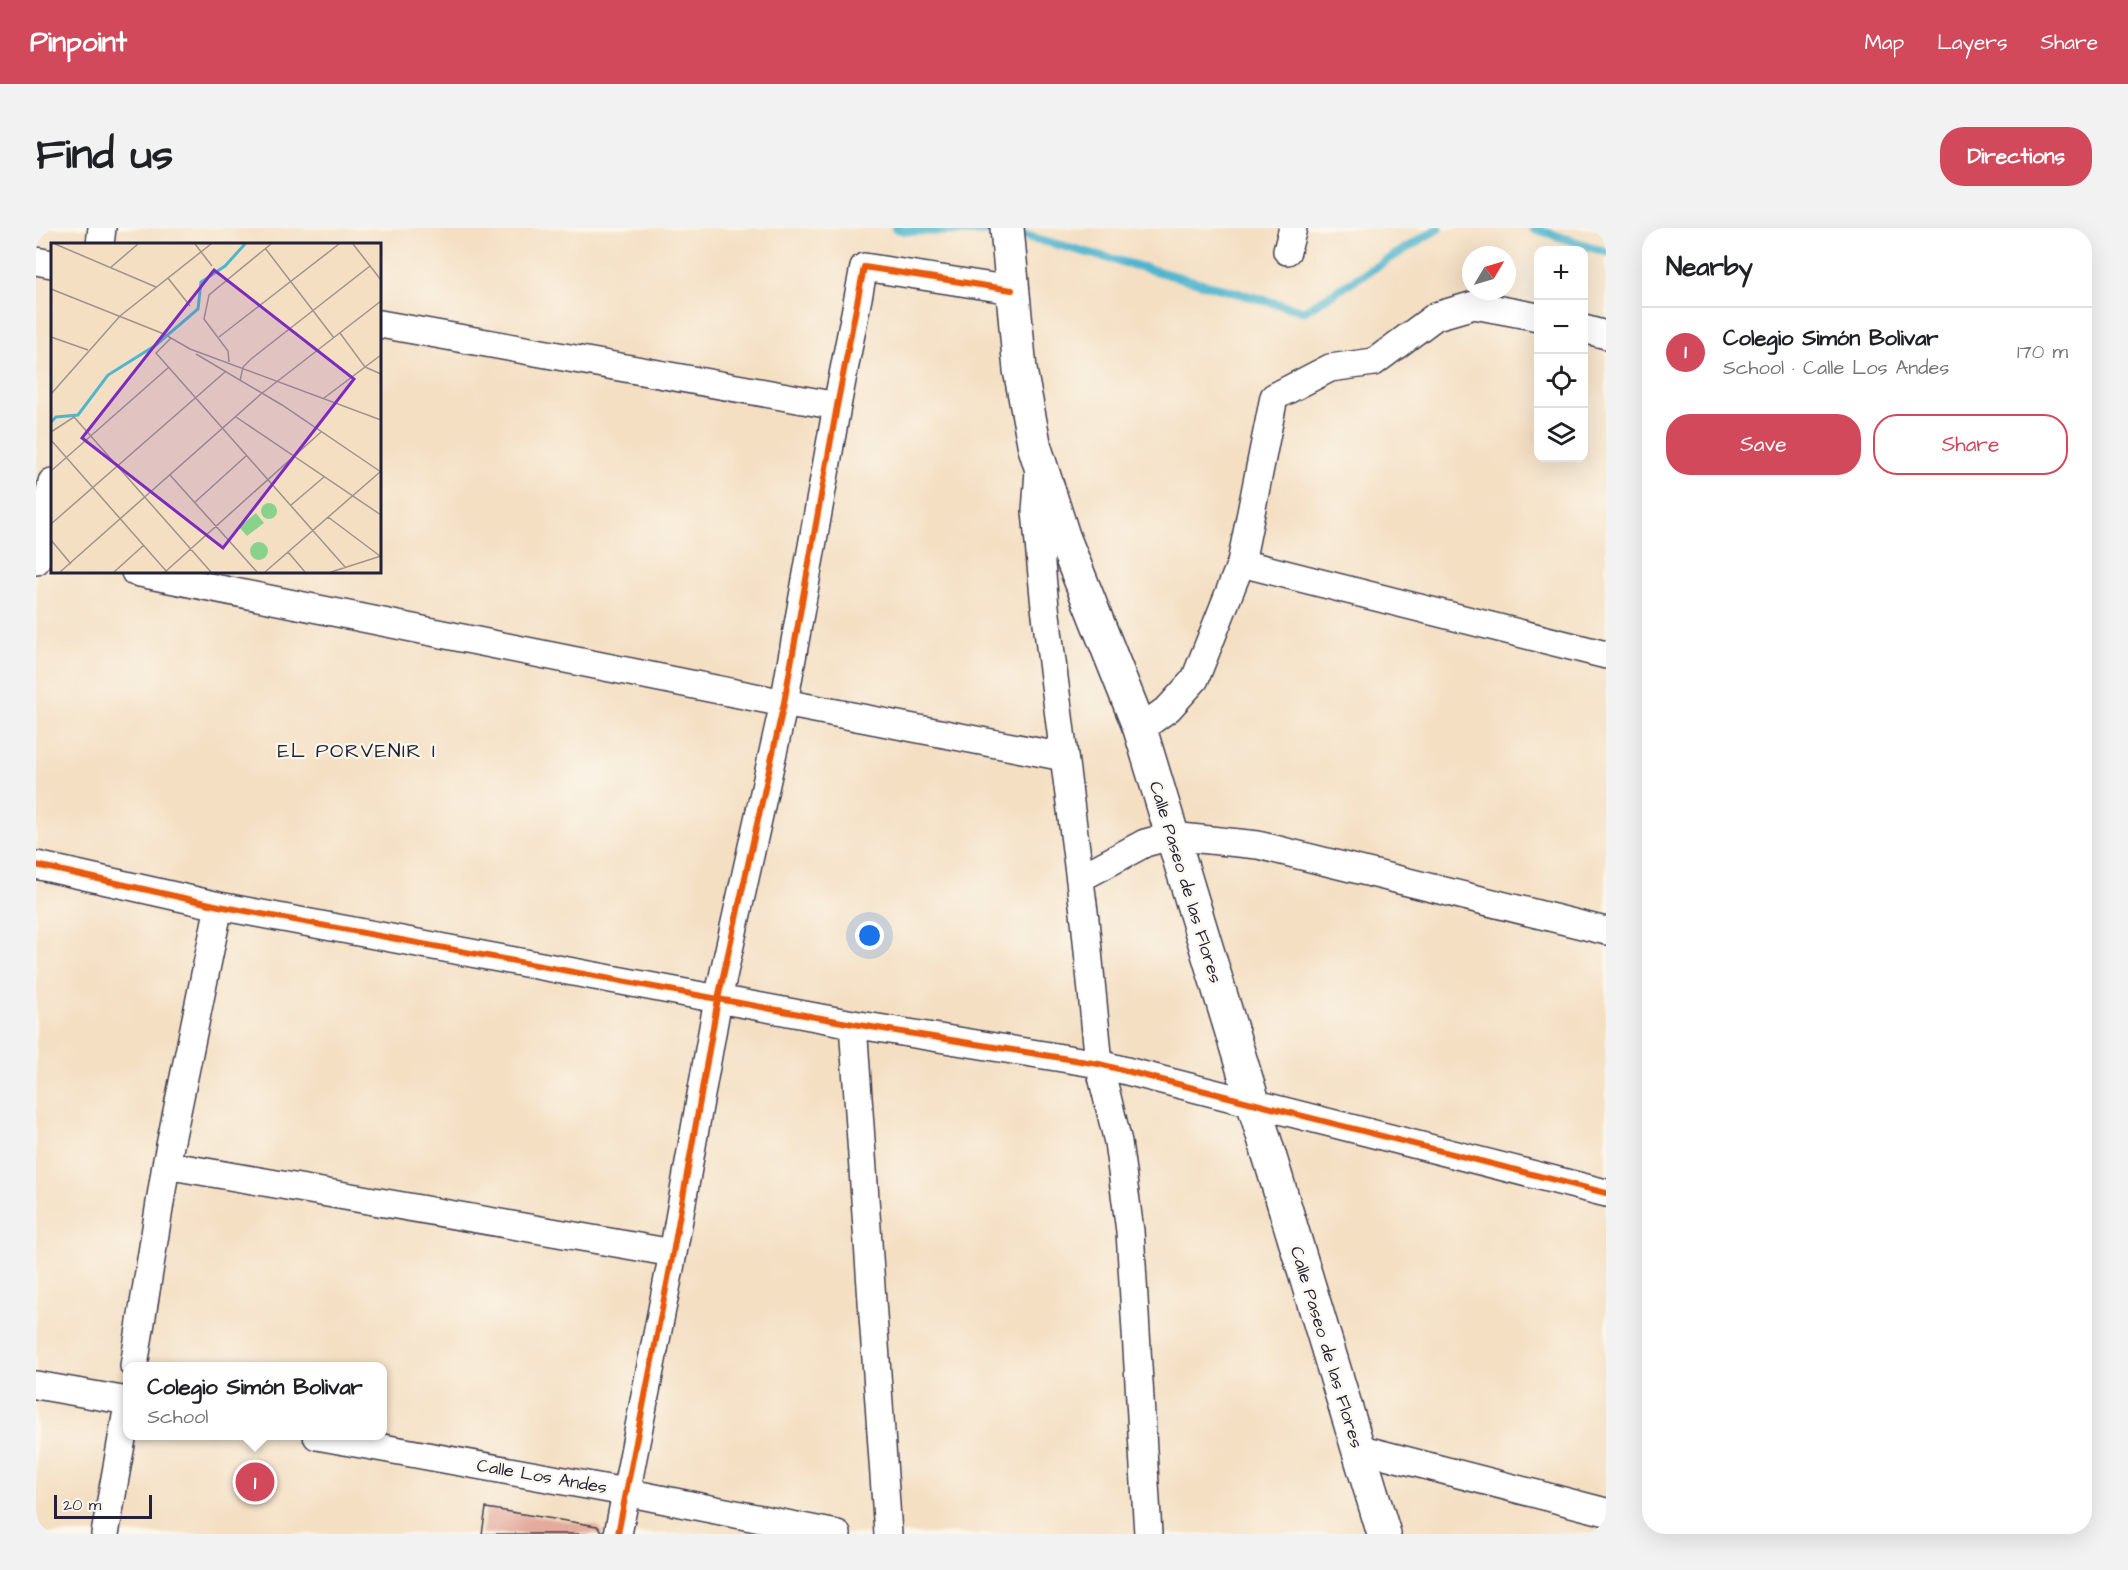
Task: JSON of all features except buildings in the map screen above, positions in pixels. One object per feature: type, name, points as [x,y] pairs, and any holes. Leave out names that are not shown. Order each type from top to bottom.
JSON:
[{"type":"street","points":[[100,243],[102,228]]},
{"type":"street","name":"Calle Paseo de las Flores","points":[[1006,228],[1020,370],[1035,448],[1063,536],[1140,729],[1384,1534]]},
{"type":"street","points":[[36,261],[51,264]]},
{"type":"street","points":[[618,1534],[673,1253],[718,999],[784,703],[864,267],[1012,290]]},
{"type":"street","points":[[1140,729],[1169,708],[1195,679],[1241,563],[1274,397],[1330,368],[1374,362],[1436,316],[1474,306],[1534,316]]},
{"type":"street","points":[[381,324],[837,406]]},
{"type":"street","points":[[1588,330],[1606,335]]},
{"type":"street","points":[[1040,464],[1036,511],[1045,607],[1080,878],[1099,1064],[1118,1142],[1130,1231],[1148,1534]]},
{"type":"street","points":[[41,555],[51,489]]},
{"type":"street","points":[[1241,563],[1606,655]]},
{"type":"street","points":[[140,573],[1064,757]]},
{"type":"street","points":[[1080,878],[1145,843],[1171,836],[1258,845],[1606,931]]},
{"type":"street","points":[[36,865],[219,906],[853,1024],[1099,1064],[1606,1193]]},
{"type":"street","points":[[135,1362],[166,1164],[219,906]]},
{"type":"street","points":[[853,1024],[888,1534]]},
{"type":"street","points":[[166,1164],[673,1253]]},
{"type":"street","points":[[36,1384],[123,1402]]},
{"type":"street","points":[[105,1534],[123,1431]]},
{"type":"street","name":"Calle Los Andes","points":[[339,1440],[625,1492],[837,1534]]},
{"type":"street","points":[[1358,1448],[1606,1512]]},
{"type":"waterway","points":[[896,228],[905,231],[1001,231]]},
{"type":"waterway","points":[[1015,233],[1304,311],[1439,228]]},
{"type":"waterway","points":[[1533,228],[1606,252]]},
{"type":"cycle path","points":[[618,1534],[673,1253],[718,999],[784,703],[864,267],[1012,290]]},
{"type":"cycle path","points":[[36,865],[219,906],[853,1024],[1099,1064],[1606,1193]]},
{"type":"place","name":"Colegio Simón Bolivar","points":[[255,1482]]},
{"type":"district","name":"EL PORVENIR I","points":[[357,750]]}]
